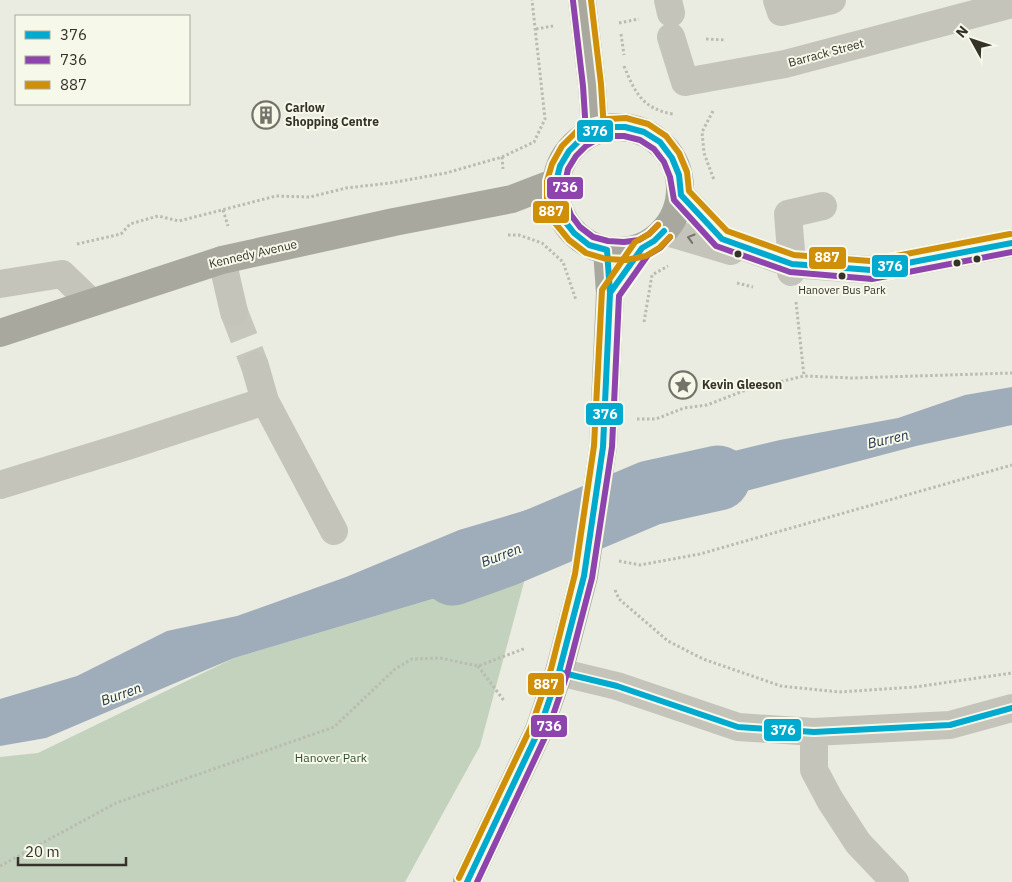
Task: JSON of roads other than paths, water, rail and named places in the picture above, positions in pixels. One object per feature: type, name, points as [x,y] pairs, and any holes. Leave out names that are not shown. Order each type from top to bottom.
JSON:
[{"type":"main road","points":[[582,0],[596,131]]},
{"type":"main road","points":[[592,85],[625,127]]},
{"type":"main road","points":[[610,293],[642,248],[664,231],[676,214],[681,195],[679,175],[672,158],[660,142],[644,132],[625,127],[610,127],[596,131],[581,139],[569,151],[560,166],[556,182],[556,201],[563,219],[574,234],[589,244],[607,250],[625,251],[642,248]]},
{"type":"main road","name":"Kennedy Avenue","points":[[0,333],[222,260],[512,198],[556,182]]},
{"type":"main road","points":[[512,198],[563,219]]},
{"type":"main road","points":[[467,882],[539,730],[559,672],[584,576],[603,447],[610,293],[607,250]]},
{"type":"street","points":[[777,0],[781,12],[832,0]]},
{"type":"street","name":"Barrack Street","points":[[670,17],[685,82],[785,64],[1012,4]]},
{"type":"street","points":[[681,195],[722,240],[793,278],[871,270],[1012,243]]},
{"type":"street","points":[[793,278],[788,214],[823,206]]},
{"type":"street","points":[[664,231],[717,246],[793,278],[872,280],[1012,260]]},
{"type":"street","points":[[222,260],[234,312]]},
{"type":"street","points":[[0,284],[62,274],[92,302]]},
{"type":"street","points":[[255,366],[266,401],[334,531]]},
{"type":"street","points":[[0,485],[266,401]]},
{"type":"street","points":[[559,672],[617,686],[738,728],[814,732],[950,725],[1012,708]]},
{"type":"street","points":[[814,732],[814,770],[830,800],[858,843],[895,882]]},
{"type":"water","points":[[1012,387],[1012,425],[916,446],[704,502],[676,503],[643,521],[627,525],[635,475],[780,440],[898,418],[965,395]]},
{"type":"water","points":[[540,506],[536,558],[527,571],[234,658],[46,738],[0,746],[0,699],[77,676],[167,631],[237,616],[346,577],[459,530]]},
{"type":"waterway","name":"Burren","points":[[453,573],[503,555],[650,493],[718,478]]},
{"type":"tunnel","points":[[234,312],[255,366]]},
{"type":"place","name":"Carlow Shopping Centre","points":[[266,115]]},
{"type":"place","name":"Hanover Bus Park","points":[[842,276]]},
{"type":"place","name":"Kevin Gleeson","points":[[683,385]]},
{"type":"park label","name":"Hanover Park","points":[[331,758]]}]
